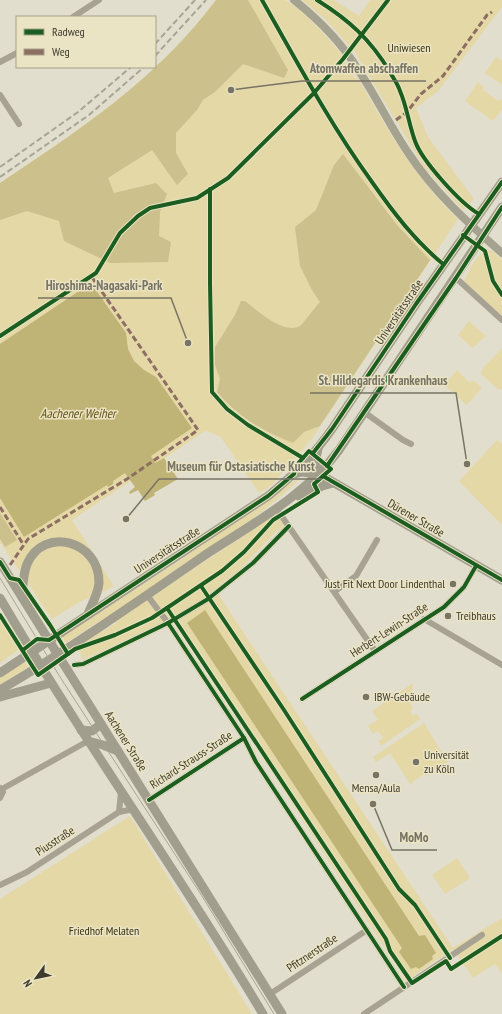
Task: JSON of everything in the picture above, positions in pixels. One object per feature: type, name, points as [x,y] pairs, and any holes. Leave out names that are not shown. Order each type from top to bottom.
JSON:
[{"type":"main road","points":[[294,0],[309,12],[344,49],[359,70],[412,159],[436,189],[470,225],[502,253]]},
{"type":"main road","name":"Universitätsstraße","points":[[0,673],[262,500],[294,474],[318,448],[470,225],[502,182]]},
{"type":"main road","points":[[0,690],[147,595],[280,505],[302,490],[319,474],[339,450],[428,316],[456,278],[482,235],[502,207]]},
{"type":"main road","points":[[416,304],[418,313],[423,316],[428,316]]},
{"type":"main road","points":[[318,448],[315,462],[319,474]]},
{"type":"main road","name":"Dürener Straße","points":[[294,474],[302,472],[319,474],[502,580]]},
{"type":"main road","points":[[294,474],[302,479],[302,490]]},
{"type":"main road","points":[[280,505],[322,486],[334,484]]},
{"type":"main road","points":[[22,597],[25,570],[32,556],[37,550],[51,543],[67,542],[74,544],[88,553],[93,559],[98,574],[98,591],[88,614]]},
{"type":"main road","name":"Aachener Straße","points":[[0,562],[282,1014]]},
{"type":"main road","points":[[0,598],[50,683],[194,901],[263,1014]]},
{"type":"main road","points":[[0,698],[50,683]]},
{"type":"main road","points":[[81,730],[92,731],[101,724]]},
{"type":"main road","points":[[88,741],[103,745],[119,752]]},
{"type":"street","points":[[75,16],[99,0]]},
{"type":"street","points":[[0,62],[16,54]]},
{"type":"street","points":[[0,95],[19,124]]},
{"type":"street","points":[[456,278],[502,320]]},
{"type":"street","points":[[364,412],[403,440],[412,444]]},
{"type":"street","points":[[280,505],[289,526],[375,651]]},
{"type":"street","points":[[74,665],[83,664],[168,623],[208,599],[253,564],[289,526]]},
{"type":"street","points":[[334,591],[356,576],[377,540]]},
{"type":"street","name":"Herbert-Lewin-Straße","points":[[302,700],[454,598],[464,587],[476,566]]},
{"type":"street","points":[[147,595],[168,623],[244,738],[256,762],[404,987]]},
{"type":"street","points":[[424,619],[502,665]]},
{"type":"street","name":"Richard-Strauss-Straße","points":[[149,800],[244,738]]},
{"type":"street","points":[[0,798],[1,788],[88,741]]},
{"type":"street","points":[[119,812],[122,791]]},
{"type":"street","name":"Piusstraße","points":[[0,885],[27,872],[119,812],[134,809]]},
{"type":"street","name":"Pfitznerstraße","points":[[270,994],[367,930]]},
{"type":"street","points":[[364,1014],[375,1011],[404,987],[482,935]]},
{"type":"green space","points":[[216,0],[284,0],[290,2],[306,15],[342,55],[341,56],[355,78],[357,77],[402,152],[428,187],[458,219],[311,440],[272,485],[259,493],[220,436],[205,431],[72,520],[114,586],[83,600],[52,619],[0,542],[0,183],[60,143],[116,101],[154,68],[156,68],[156,66],[193,28]]},
{"type":"green space","name":"Uniwiesen","points":[[302,0],[334,0],[359,16],[370,0],[502,0],[502,7],[438,91],[416,108],[428,137],[474,199],[463,210],[424,167],[354,51],[326,20]]},
{"type":"green space","points":[[496,57],[502,61],[502,85],[485,73]]},
{"type":"green space","points":[[478,82],[484,87],[483,90],[498,101],[500,99],[502,100],[502,109],[493,121],[465,101]]},
{"type":"green space","points":[[491,250],[502,260],[502,316],[464,281],[477,258],[485,252]]},
{"type":"green space","points":[[469,321],[486,336],[473,348],[458,335]]},
{"type":"green space","points":[[502,348],[502,389],[499,390],[481,374],[483,368]]},
{"type":"green space","points":[[457,370],[470,383],[473,380],[482,388],[467,405],[444,385]]},
{"type":"green space","points":[[497,440],[502,444],[502,525],[459,481]]},
{"type":"green space","points":[[297,479],[297,482],[270,505],[214,547],[66,643],[62,637],[179,561]]},
{"type":"green space","points":[[274,518],[282,520],[284,525],[283,528],[276,532],[237,572],[220,584],[221,586],[216,591],[453,948],[502,918],[502,974],[495,964],[473,978],[453,949],[406,981],[172,618],[82,660],[80,650],[88,640],[100,630],[102,632],[116,623],[115,621],[269,519]]},
{"type":"green space","points":[[0,621],[18,650],[0,663]]},
{"type":"green space","points":[[25,662],[28,667],[0,685],[0,678]]},
{"type":"green space","points":[[413,683],[411,705],[413,708],[410,711],[413,716],[417,714],[420,719],[381,746],[378,741],[383,738],[378,731],[373,734],[368,726],[378,720],[372,711]]},
{"type":"green space","points":[[424,723],[448,762],[426,776],[424,774],[410,784],[390,753],[376,762],[373,757]]},
{"type":"green space","name":"Friedhof Melaten","points":[[130,816],[252,1014],[0,1014],[0,899]]},
{"type":"green space","points":[[457,858],[470,878],[445,894],[432,875]]},
{"type":"shaded area","points":[[216,0],[248,0],[288,70],[284,78],[243,64],[215,92],[203,100],[197,110],[176,133],[176,153],[188,174],[177,185],[152,150],[108,178],[114,193],[156,183],[167,194],[160,212],[159,236],[171,242],[168,262],[110,263],[64,241],[59,221],[27,211],[0,220],[0,183],[59,143],[116,101],[154,68],[156,68],[156,66],[193,28]]},
{"type":"shaded area","points":[[343,154],[397,225],[430,260],[320,426],[304,432],[293,443],[261,428],[242,416],[217,392],[220,379],[215,365],[215,347],[235,315],[241,301],[245,301],[278,324],[293,328],[302,325],[320,302],[300,266],[295,227],[316,210],[334,165]]},
{"type":"shaded area","points":[[0,513],[17,540],[5,547],[0,539]]},
{"type":"water","name":"Aachener Weiher","points":[[91,283],[126,333],[128,349],[134,361],[144,370],[156,377],[192,428],[151,456],[155,463],[164,458],[178,479],[154,493],[155,495],[145,501],[138,490],[130,494],[129,492],[135,487],[125,473],[113,481],[113,484],[108,487],[107,485],[24,537],[0,498],[0,344]]},
{"type":"water","points":[[205,610],[419,936],[425,935],[436,953],[432,956],[433,959],[419,969],[416,967],[411,969],[399,952],[402,948],[187,623]]},
{"type":"tram line","points":[[0,578],[60,677],[202,896],[274,1014]]},
{"type":"railway","points":[[156,43],[195,0]]},
{"type":"railway","points":[[156,55],[206,0]]},
{"type":"railway","points":[[0,167],[78,112],[130,68]]},
{"type":"railway","points":[[0,177],[89,115],[143,68]]},
{"type":"marked path","points":[[396,120],[407,112],[421,94],[443,76],[487,15],[492,12]]},
{"type":"marked path","points":[[10,565],[28,539],[127,479],[198,430],[91,276]]},
{"type":"marked path","points":[[0,507],[23,544]]},
{"type":"cycle path","points":[[262,0],[314,92],[357,160],[405,226],[423,246],[443,264]]},
{"type":"cycle path","points":[[317,0],[349,23],[375,50],[398,86],[415,141],[425,159],[453,192],[471,209],[479,214]]},
{"type":"cycle path","points":[[0,336],[96,273],[120,233],[138,216],[150,208],[197,198],[228,178],[314,93],[343,59],[388,0]]},
{"type":"cycle path","points":[[313,453],[332,429],[416,304],[502,182]]},
{"type":"cycle path","points":[[210,189],[212,392],[227,409],[248,425],[303,458]]},
{"type":"cycle path","points":[[327,466],[456,278],[502,207]]},
{"type":"cycle path","points":[[463,235],[485,251],[493,281],[502,295]]},
{"type":"cycle path","points":[[0,615],[38,675],[75,649],[115,635],[152,618],[222,571],[244,552],[273,520],[318,492],[314,484],[331,469],[309,451],[296,466],[294,474],[268,496],[49,640],[37,639],[23,650]]},
{"type":"cycle path","points":[[323,476],[502,580]]},
{"type":"cycle path","points":[[74,665],[83,664],[168,623],[208,599],[253,563],[289,526]]},
{"type":"cycle path","points":[[0,562],[10,578],[19,580],[68,654]]},
{"type":"cycle path","points":[[302,699],[444,607],[464,587],[476,566]]},
{"type":"cycle path","points":[[201,586],[284,710],[399,889],[415,905],[450,958]]},
{"type":"cycle path","points":[[167,608],[386,939],[390,951],[412,983],[446,961],[451,969],[502,936]]},
{"type":"cycle path","points":[[168,623],[244,738],[256,762],[404,987]]},
{"type":"cycle path","points":[[149,800],[244,738]]},
{"type":"place","name":"Atomwaffen abschaffen","points":[[231,90]]},
{"type":"place","name":"Hiroshima-Nagasaki-Park","points":[[188,343]]},
{"type":"place","name":"St. Hildegardis Krankenhaus","points":[[467,464]]},
{"type":"place","name":"Museum für Ostasiatische Kunst","points":[[126,519]]},
{"type":"place","name":"Just Fit Next Door Lindenthal","points":[[453,584]]},
{"type":"place","name":"Treibhaus","points":[[448,616]]},
{"type":"place","name":"IBW-Gebäude","points":[[366,697]]},
{"type":"place","name":"Universität zu Köln","points":[[416,762]]},
{"type":"place","name":"Mensa/Aula","points":[[376,775]]},
{"type":"place","name":"MoMo","points":[[373,804]]}]
